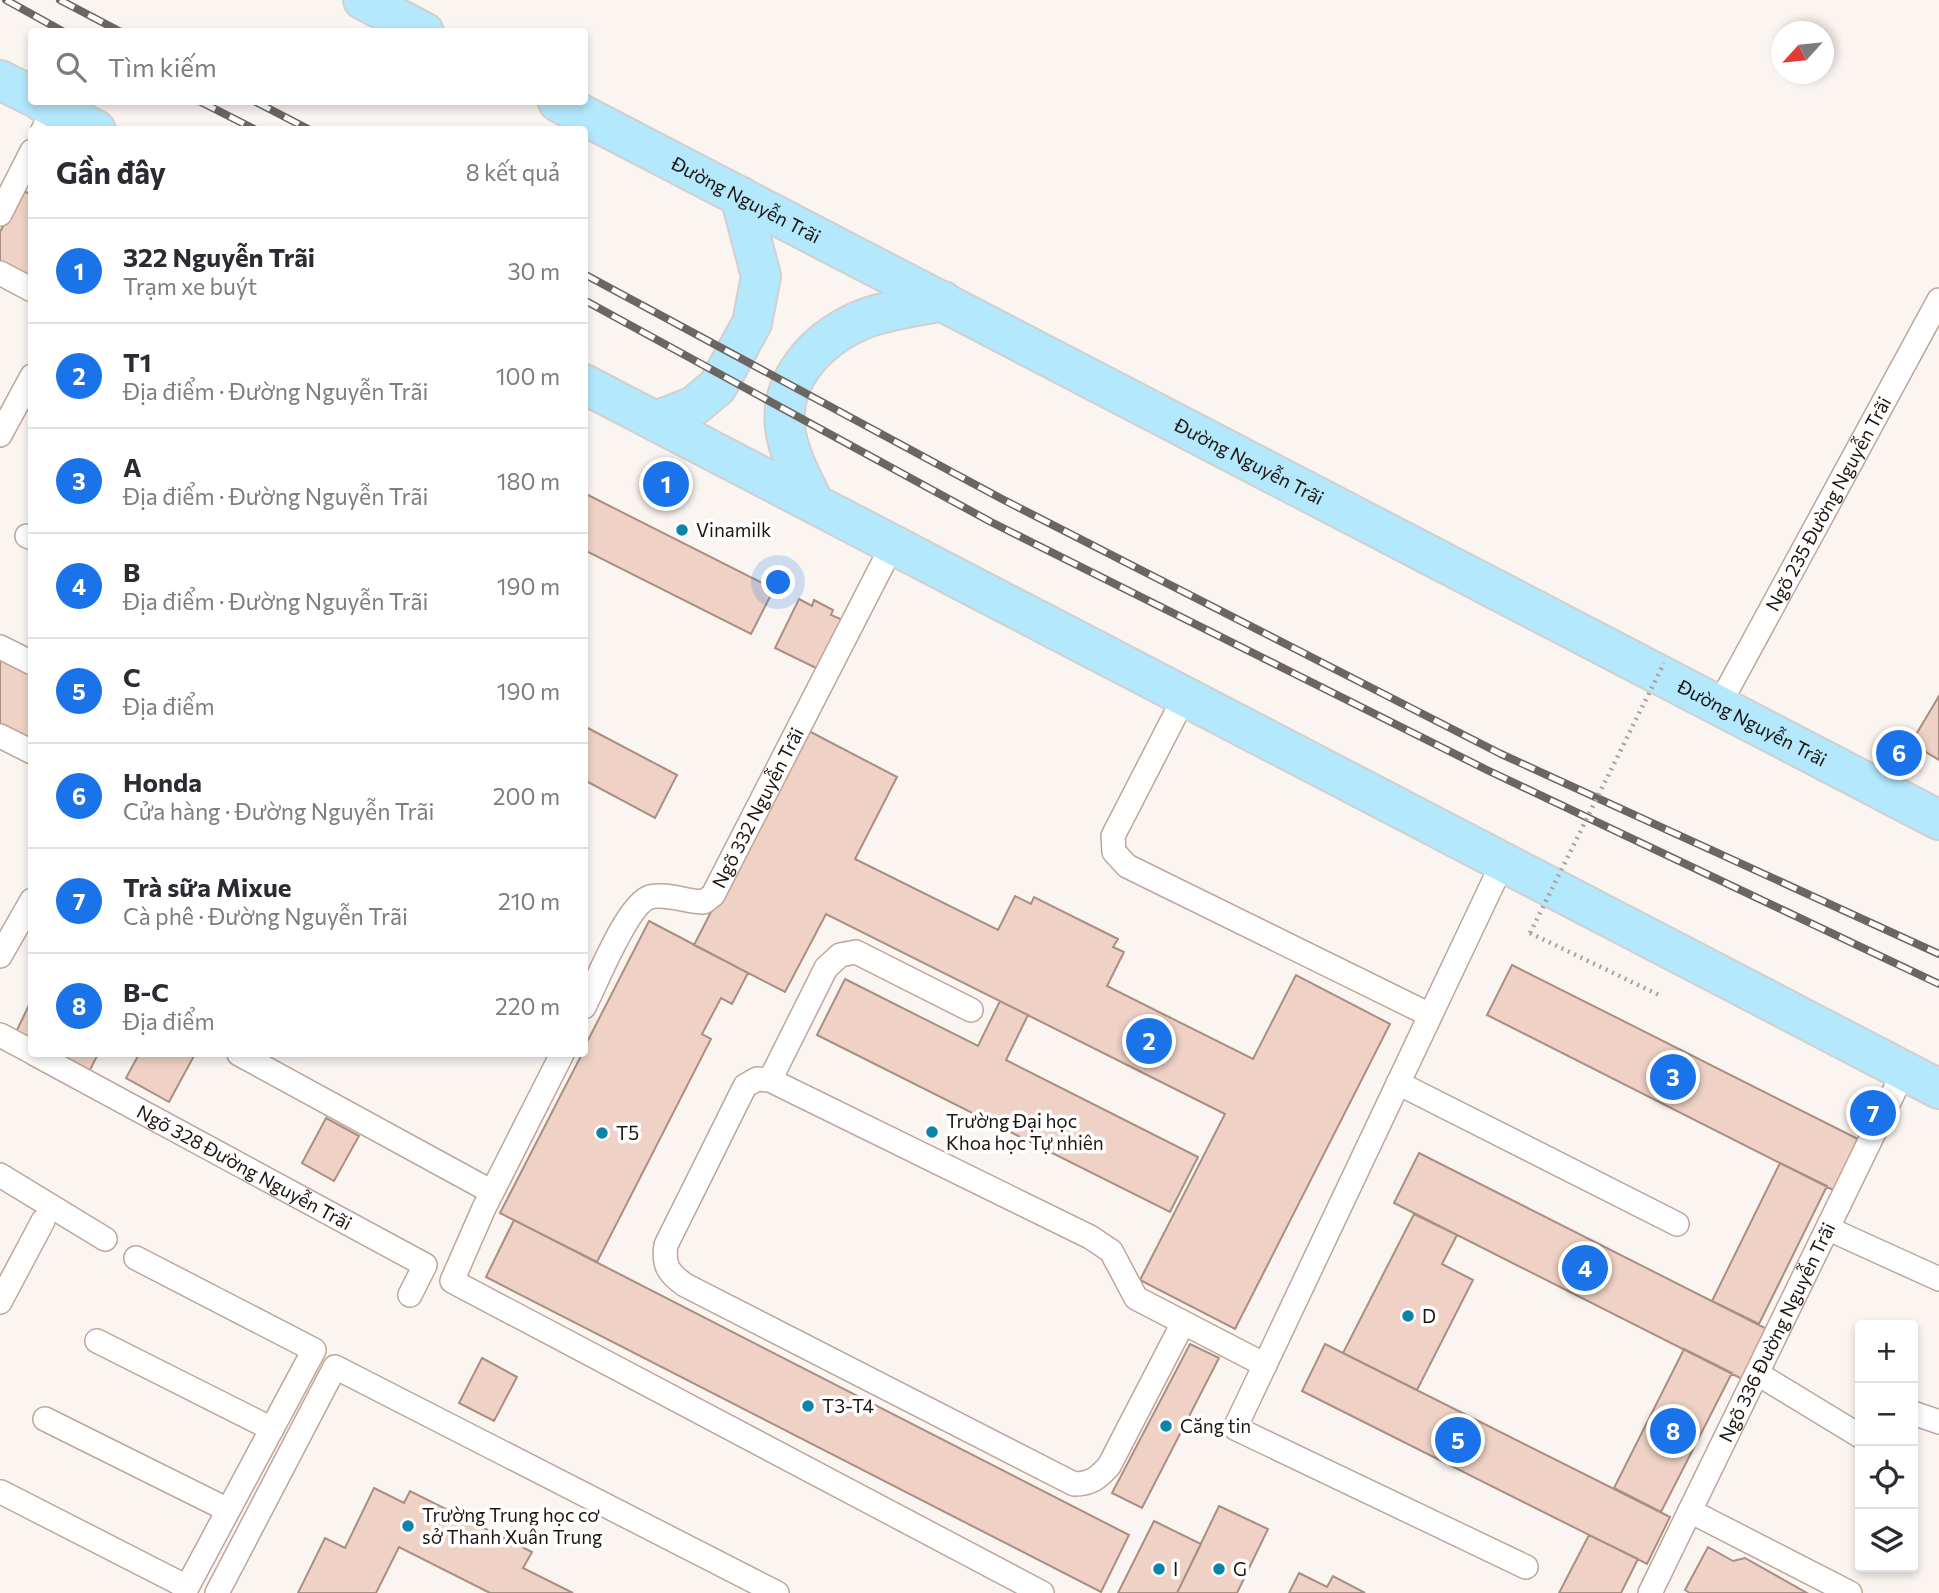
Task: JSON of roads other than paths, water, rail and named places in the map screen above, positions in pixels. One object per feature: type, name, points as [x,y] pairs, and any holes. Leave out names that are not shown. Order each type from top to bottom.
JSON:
[{"type":"main road","points":[[363,0],[416,28]]},
{"type":"main road","points":[[0,80],[28,99]]},
{"type":"main road","name":"Đường Nguyễn Trãi","points":[[564,105],[1939,820]]},
{"type":"main road","points":[[42,109],[86,126]]},
{"type":"main road","points":[[656,421],[694,406],[717,387],[752,323],[761,276],[740,196]]},
{"type":"main road","points":[[814,503],[793,460],[786,431],[787,401],[801,364],[817,346],[860,320],[943,301]]},
{"type":"main road","points":[[588,386],[1939,1089]]},
{"type":"lane","points":[[0,214],[28,159]]},
{"type":"lane","points":[[0,273],[28,288]]},
{"type":"lane","name":"Ngõ 235 Đường Nguyễn Trãi","points":[[1718,705],[1939,300]]},
{"type":"lane","points":[[0,435],[28,383]]},
{"type":"lane","name":"Ngõ 332 Nguyễn Trãi","points":[[588,999],[634,909],[649,897],[704,902],[713,895],[893,544]]},
{"type":"lane","points":[[0,646],[28,661]]},
{"type":"lane","points":[[1185,696],[1113,836],[1114,852],[1127,866],[1430,1015]]},
{"type":"lane","points":[[0,736],[28,750]]},
{"type":"lane","points":[[1503,862],[1235,1428],[1526,1567]]},
{"type":"lane","points":[[0,956],[28,907]]},
{"type":"lane","points":[[770,1080],[826,968],[840,955],[856,952],[971,1010]]},
{"type":"lane","name":"Ngõ 328 Đường Nguyễn Trãi","points":[[0,1035],[28,1050]]},
{"type":"lane","name":"Ngõ 328 Đường Nguyễn Trãi","points":[[40,1057],[425,1265],[410,1296]]},
{"type":"lane","points":[[244,1057],[492,1192]]},
{"type":"lane","points":[[560,1057],[492,1192],[452,1281],[1042,1593]]},
{"type":"lane","name":"Ngõ 336 Đường Nguyễn Trãi","points":[[1650,1593],[1759,1374],[1904,1071]]},
{"type":"lane","points":[[1183,1322],[1109,1466],[1099,1478],[1087,1484],[1074,1484],[685,1285],[671,1275],[663,1261],[666,1245],[746,1086],[757,1079],[770,1080],[1090,1237],[1111,1251],[1136,1298],[1183,1322],[1265,1365]]},
{"type":"lane","points":[[1398,1083],[1677,1224]]},
{"type":"lane","points":[[0,1175],[105,1240]]},
{"type":"lane","points":[[0,1302],[43,1222]]},
{"type":"lane","points":[[1829,1229],[1939,1279]]},
{"type":"lane","points":[[1,1492],[186,1590],[314,1350],[136,1258]]},
{"type":"lane","points":[[97,1341],[272,1429]]},
{"type":"lane","points":[[217,1593],[335,1367],[777,1593]]},
{"type":"lane","points":[[1759,1374],[1855,1433]]},
{"type":"lane","points":[[1918,1415],[1939,1422]]},
{"type":"lane","points":[[45,1419],[228,1510]]},
{"type":"lane","points":[[1690,1511],[1850,1593]]},
{"type":"railway","points":[[6,0],[57,28]]},
{"type":"railway","points":[[60,0],[113,28]]},
{"type":"railway","points":[[207,105],[248,126]]},
{"type":"railway","points":[[262,105],[302,126]]},
{"type":"railway","points":[[588,276],[1002,499],[1501,754],[1939,954]]},
{"type":"railway","points":[[588,302],[991,522],[1487,770],[1939,984]]},
{"type":"place","name":"322 Nguyễn Trãi","points":[[666,484]]},
{"type":"place","name":"Vinamilk","points":[[682,530]]},
{"type":"place","name":"Honda","points":[[1899,753]]},
{"type":"place","name":"T1","points":[[1149,1041]]},
{"type":"place","name":"A","points":[[1673,1077]]},
{"type":"place","name":"Trà sữa Mixue","points":[[1873,1113]]},
{"type":"place","name":"Trường Đại học Khoa học Tự nhiên","points":[[932,1132]]},
{"type":"place","name":"T5","points":[[602,1133]]},
{"type":"place","name":"B","points":[[1585,1268]]},
{"type":"place","name":"D","points":[[1408,1316]]},
{"type":"place","name":"T3-T4","points":[[808,1406]]},
{"type":"place","name":"Căng tin","points":[[1166,1426]]},
{"type":"place","name":"B-C","points":[[1673,1431]]},
{"type":"place","name":"C","points":[[1458,1440]]},
{"type":"place","name":"Trường Trung học cơ sở Thanh Xuân Trung","points":[[408,1526]]},
{"type":"place","name":"I","points":[[1159,1569]]},
{"type":"place","name":"G","points":[[1219,1569]]}]
